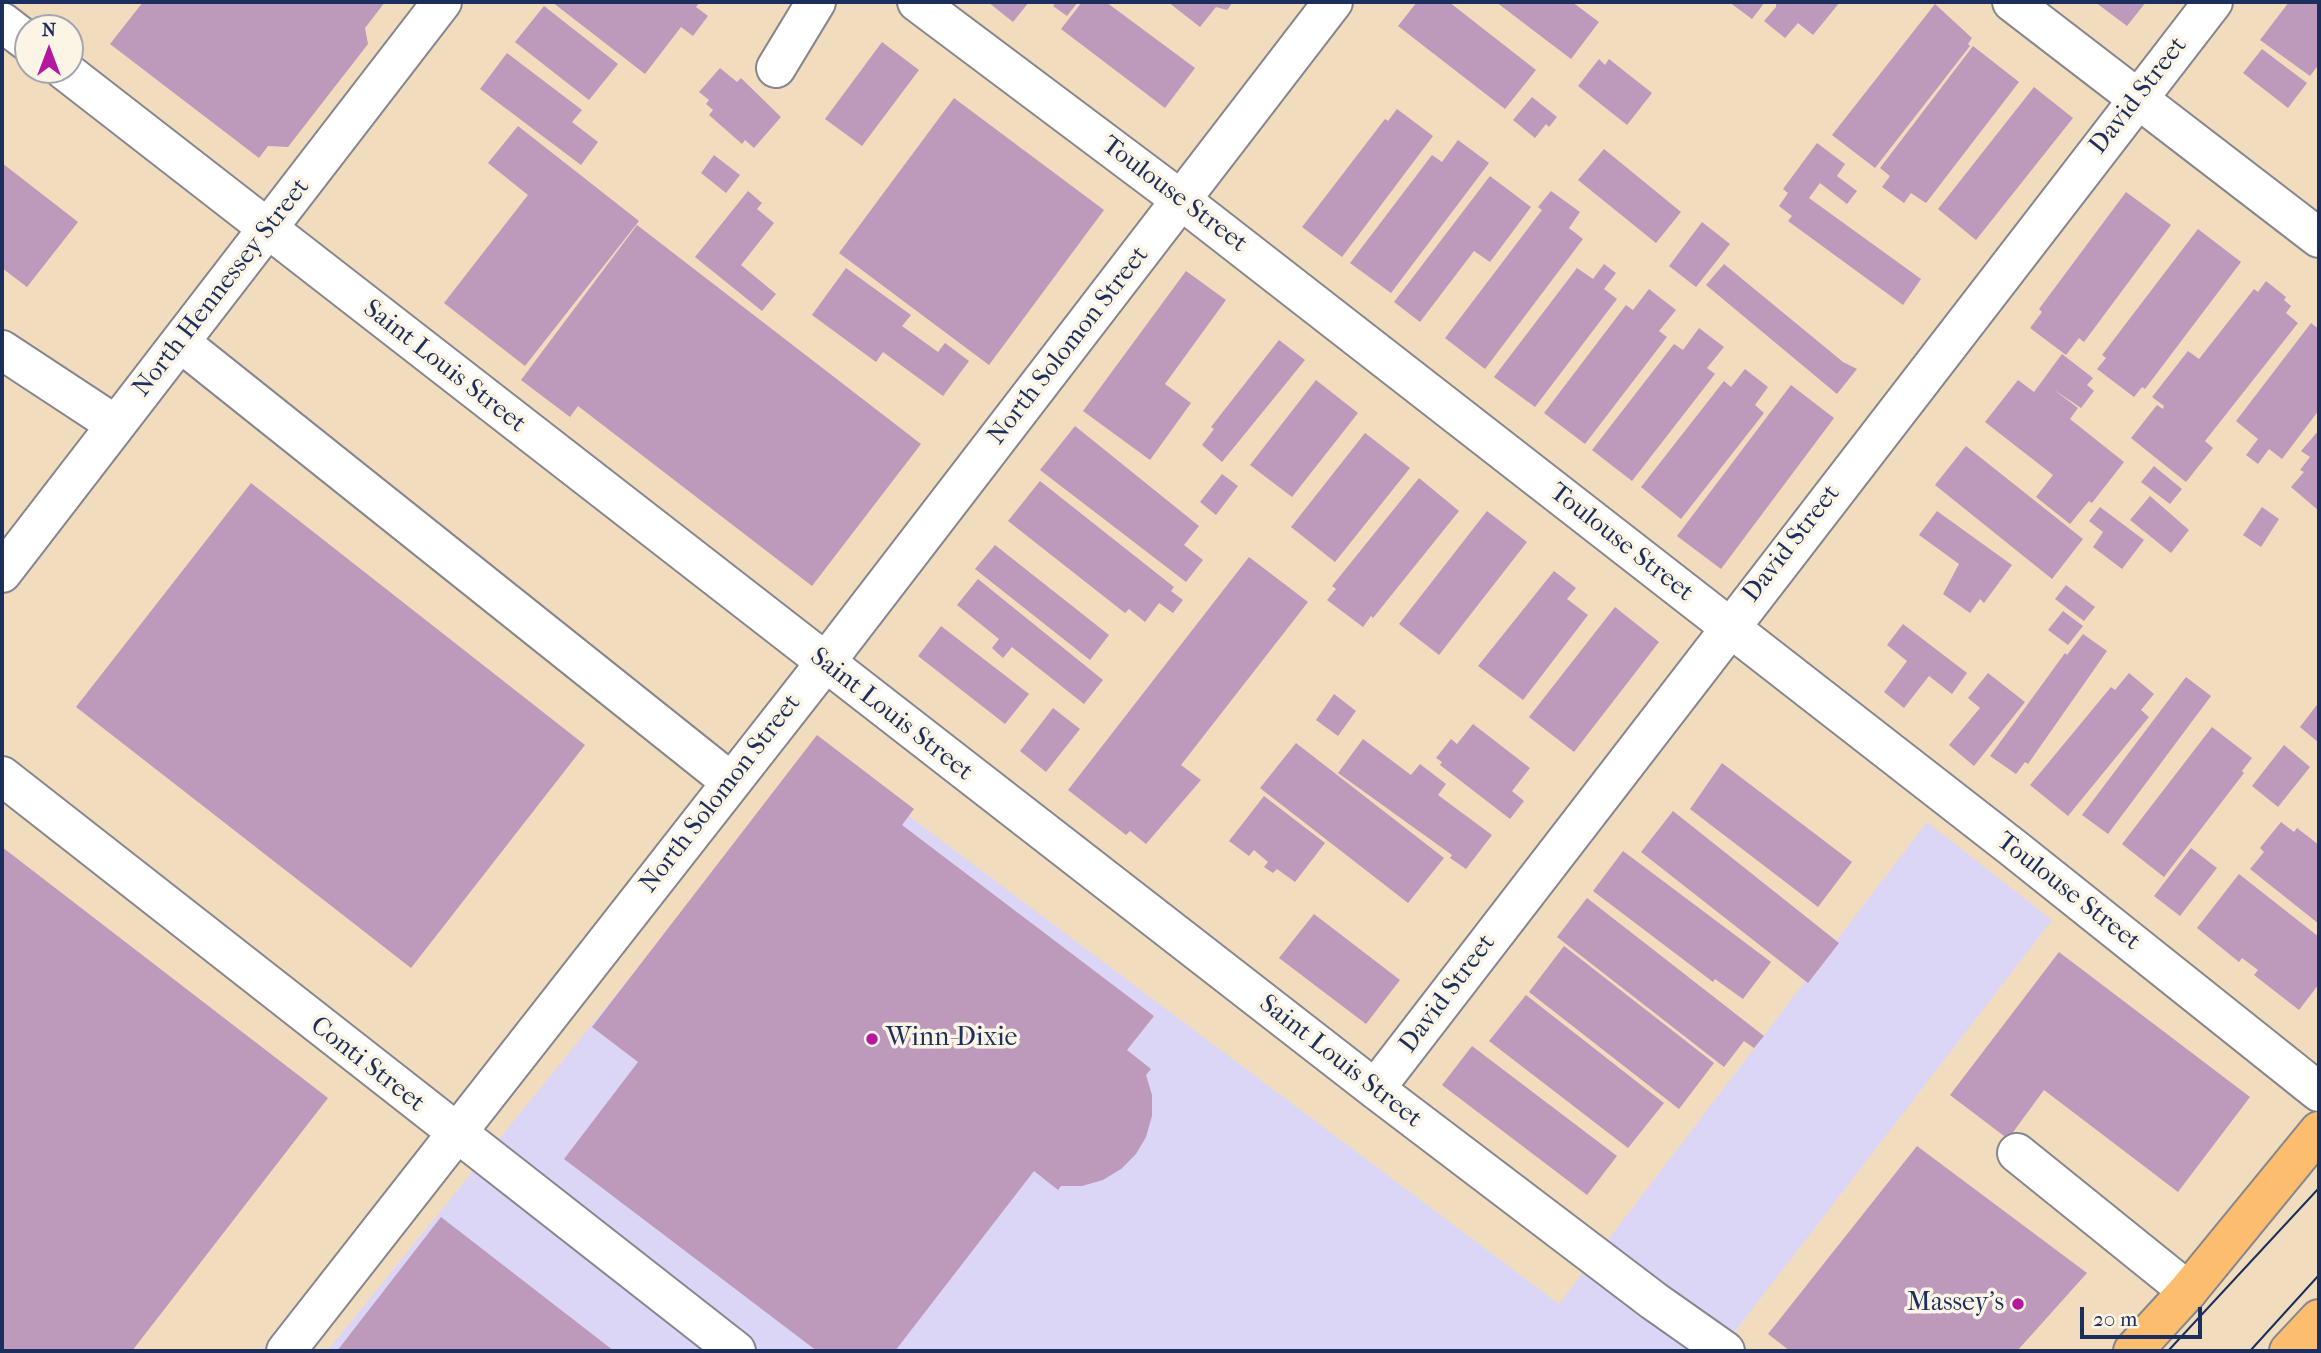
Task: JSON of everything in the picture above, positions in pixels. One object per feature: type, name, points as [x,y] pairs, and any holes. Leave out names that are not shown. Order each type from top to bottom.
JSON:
[{"type":"main road","points":[[2133,1351],[2188,1291],[2319,1131]]},
{"type":"main road","points":[[2289,1351],[2319,1319]]},
{"type":"street","name":"North Hennessey Street","points":[[2,573],[442,2]]},
{"type":"street","points":[[776,68],[816,2]]},
{"type":"street","name":"Toulouse Street","points":[[917,2],[1181,200],[2319,1092]]},
{"type":"street","name":"North Solomon Street","points":[[286,1351],[825,663],[1333,2]]},
{"type":"street","points":[[2012,2],[2319,237]]},
{"type":"street","name":"David Street","points":[[1375,1089],[1728,627],[2213,2]]},
{"type":"street","name":"Saint Louis Street","points":[[82,84],[1375,1089],[1643,1293],[1725,1351]]},
{"type":"street","points":[[181,343],[731,782]]},
{"type":"street","points":[[2,350],[116,425]]},
{"type":"street","name":"Conti Street","points":[[2,776],[457,1136],[736,1351]]},
{"type":"street","points":[[2017,1153],[2188,1291]]},
{"type":"shaded area","points":[[817,747],[1559,1304],[1927,822],[2052,920],[1720,1351],[327,1351]]},
{"type":"building","points":[[143,2],[385,2],[365,28],[368,44],[288,147],[268,146],[259,158],[110,44]]},
{"type":"building","points":[[552,2],[700,2],[696,7],[708,16],[693,36],[681,27],[645,74]]},
{"type":"building","points":[[988,2],[1029,2],[1013,22]]},
{"type":"building","points":[[1056,2],[1078,2],[1067,16],[1053,6]]},
{"type":"building","points":[[1082,2],[1106,2],[1195,68],[1165,108],[1061,29]]},
{"type":"building","points":[[1168,2],[1233,2],[1227,10],[1216,7],[1200,27]]},
{"type":"building","points":[[1417,2],[1449,2],[1536,70],[1505,109],[1398,26]]},
{"type":"building","points":[[1496,2],[1572,2],[1599,22],[1571,59]]},
{"type":"building","points":[[1729,2],[1765,2],[1752,19]]},
{"type":"building","points":[[1776,2],[1840,2],[1813,35],[1798,23],[1785,38],[1764,21],[1776,7]]},
{"type":"building","points":[[2095,2],[2146,2],[2127,26]]},
{"type":"building","points":[[2289,2],[2319,2],[2319,64],[2310,76],[2260,40]]},
{"type":"building","points":[[1935,4],[1972,38],[1968,44],[1970,46],[1875,168],[1832,135]]},
{"type":"building","points":[[544,6],[618,64],[589,100],[515,42]]},
{"type":"building","points":[[882,42],[919,70],[862,146],[825,119]]},
{"type":"building","points":[[1973,46],[2019,82],[1926,203],[1911,193],[1904,203],[1882,187],[1890,176],[1880,168]]},
{"type":"building","points":[[2262,49],[2307,83],[2288,108],[2243,73]]},
{"type":"building","points":[[507,53],[582,110],[572,122],[598,142],[581,165],[480,89]]},
{"type":"building","points":[[1599,59],[1605,65],[1609,59],[1652,93],[1627,125],[1578,86]]},
{"type":"building","points":[[720,68],[737,82],[741,78],[781,117],[754,148],[745,140],[742,144],[709,115],[713,110],[706,104],[709,100],[699,92]]},
{"type":"building","points":[[2034,87],[2073,118],[1976,240],[1938,209]]},
{"type":"building","points":[[1532,97],[1557,117],[1549,127],[1546,124],[1535,138],[1513,120]]},
{"type":"building","points":[[954,98],[1104,210],[989,365],[839,253]]},
{"type":"building","points":[[1397,109],[1433,136],[1342,257],[1302,227],[1385,119],[1388,121]]},
{"type":"building","points":[[518,126],[639,221],[525,366],[444,303],[528,195],[488,163]]},
{"type":"building","points":[[1458,140],[1489,163],[1391,293],[1350,263],[1432,155],[1442,162]]},
{"type":"building","points":[[1817,143],[1845,164],[1837,176],[1857,191],[1847,204],[1820,183],[1809,198],[1921,279],[1903,305],[1788,221],[1792,216],[1779,206],[1788,193],[1783,189]]},
{"type":"building","points":[[1604,149],[1681,212],[1656,243],[1578,180]]},
{"type":"building","points":[[714,155],[740,175],[726,193],[701,173]]},
{"type":"building","points":[[2,163],[78,222],[27,287],[2,268]]},
{"type":"building","points":[[1490,176],[1531,207],[1490,262],[1474,251],[1420,322],[1394,302]]},
{"type":"building","points":[[748,191],[762,203],[757,209],[774,223],[741,265],[776,294],[762,311],[695,257]]},
{"type":"building","points":[[1551,191],[1580,212],[1569,228],[1583,239],[1485,369],[1445,338],[1542,210],[1538,207]]},
{"type":"building","points":[[2126,192],[2171,225],[2084,342],[2079,338],[2066,355],[2030,328],[2042,312],[2039,309]]},
{"type":"building","points":[[1702,222],[1730,244],[1696,287],[1669,266]]},
{"type":"building","points":[[637,225],[921,444],[812,586],[578,406],[570,417],[521,380]]},
{"type":"building","points":[[2198,229],[2241,262],[2145,389],[2142,387],[2134,397],[2097,369],[2106,358],[2102,355]]},
{"type":"building","points":[[1604,264],[1616,273],[1604,289],[1617,299],[1535,407],[1494,377],[1577,268],[1593,279]]},
{"type":"building","points":[[1724,264],[1843,362],[1857,369],[1837,394],[1706,285]]},
{"type":"building","points":[[846,268],[911,315],[902,326],[938,352],[945,343],[969,361],[943,396],[883,352],[876,362],[812,315]]},
{"type":"building","points":[[1186,271],[1226,300],[1165,384],[1191,403],[1150,460],[1083,411]]},
{"type":"building","points":[[2266,281],[2286,297],[2284,300],[2291,306],[2286,313],[2298,323],[2205,441],[2213,448],[2186,482],[2131,438],[2157,405],[2163,409],[2164,406],[2152,397],[2188,351],[2199,359],[2254,289],[2258,292]]},
{"type":"building","points":[[1649,289],[1676,310],[1659,331],[1667,337],[1585,444],[1544,413],[1626,305],[1633,310]]},
{"type":"building","points":[[2311,323],[2319,329],[2319,410],[2282,459],[2269,449],[2258,464],[2246,455],[2258,439],[2236,421]]},
{"type":"building","points":[[1699,328],[1724,347],[1707,368],[1715,374],[1632,481],[1592,450],[1674,344],[1683,350]]},
{"type":"building","points":[[1279,340],[1305,360],[1222,462],[1202,445],[1214,429],[1211,427]]},
{"type":"building","points":[[2062,354],[2093,378],[2087,385],[2094,391],[2081,408],[2053,389],[2078,408],[2070,419],[2124,462],[2092,503],[2089,501],[2070,524],[2036,497],[2053,475],[1985,422],[2018,380],[2034,392]]},
{"type":"building","points":[[1745,369],[1768,387],[1755,405],[1764,413],[1681,519],[1641,487],[1724,381],[1731,387]]},
{"type":"building","points":[[1316,380],[1358,413],[1292,497],[1250,465]]},
{"type":"building","points":[[1791,385],[1834,418],[1721,569],[1677,536]]},
{"type":"building","points":[[1075,426],[1199,526],[1184,545],[1203,560],[1186,582],[1040,470]]},
{"type":"building","points":[[2319,430],[2319,511],[2291,487],[2304,472],[2300,470],[2310,457],[2301,451]]},
{"type":"building","points":[[1365,433],[1410,468],[1335,562],[1291,527]]},
{"type":"building","points":[[1966,446],[2083,539],[2052,579],[1935,485]]},
{"type":"building","points":[[2154,466],[2182,489],[2170,504],[2141,482]]},
{"type":"building","points":[[1222,474],[1238,486],[1216,515],[1200,502]]},
{"type":"building","points":[[1419,478],[1459,511],[1363,627],[1327,600],[1336,589],[1332,586]]},
{"type":"building","points":[[1040,481],[1174,587],[1171,591],[1183,600],[1173,613],[1159,603],[1145,622],[1129,609],[1125,613],[1008,521]]},
{"type":"building","points":[[251,483],[585,745],[411,968],[76,707]]},
{"type":"building","points":[[2150,496],[2189,530],[2171,553],[2130,520]]},
{"type":"building","points":[[2100,507],[2144,540],[2122,569],[2093,547],[2103,532],[2089,521]]},
{"type":"building","points":[[2262,507],[2279,519],[2261,547],[2243,535]]},
{"type":"building","points":[[1487,511],[1527,542],[1439,655],[1399,624]]},
{"type":"building","points":[[1937,511],[2012,565],[1984,603],[1980,599],[1970,613],[1943,594],[1959,564],[1919,535]]},
{"type":"building","points":[[995,545],[1109,635],[1090,660],[975,569]]},
{"type":"building","points":[[1249,557],[1308,602],[1181,765],[1201,780],[1146,844],[1130,831],[1126,835],[1068,790]]},
{"type":"building","points":[[1554,571],[1576,588],[1567,599],[1588,615],[1523,700],[1478,666]]},
{"type":"building","points":[[978,579],[1103,680],[1084,704],[1012,647],[1003,658],[992,648],[999,639],[957,605]]},
{"type":"building","points":[[2066,585],[2095,607],[2084,621],[2055,599]]},
{"type":"building","points":[[1615,607],[1659,642],[1574,752],[1529,717]]},
{"type":"building","points":[[2063,611],[2083,626],[2068,645],[2048,630]]},
{"type":"building","points":[[1903,624],[1967,673],[1952,694],[1929,676],[1904,708],[1884,692],[1907,661],[1887,645]]},
{"type":"building","points":[[941,626],[1029,694],[1005,724],[918,656]]},
{"type":"building","points":[[2083,634],[2107,651],[2028,764],[2025,762],[2016,774],[1990,756],[2065,653],[2067,655]]},
{"type":"building","points":[[1988,673],[2025,702],[1974,766],[1949,745],[1980,708],[1968,698]]},
{"type":"building","points":[[2129,673],[2154,694],[2141,710],[2149,717],[2068,816],[2030,785],[2111,687],[2115,690]]},
{"type":"building","points":[[2186,677],[2211,696],[2108,834],[2082,815]]},
{"type":"building","points":[[1334,694],[1356,711],[1338,736],[1316,720]]},
{"type":"building","points":[[2319,702],[2319,743],[2300,727]]},
{"type":"building","points":[[1053,708],[1080,729],[1046,772],[1020,751]]},
{"type":"building","points":[[1473,724],[1530,768],[1512,791],[1524,801],[1510,819],[1440,765],[1442,762],[1436,758],[1451,739],[1457,744]]},
{"type":"building","points":[[2212,727],[2252,758],[2242,771],[2244,773],[2164,877],[2122,844]]},
{"type":"building","name":"Winn-Dixie","points":[[817,735],[914,809],[902,825],[1154,1016],[1127,1050],[1151,1069],[1146,1075],[1152,1095],[1152,1116],[1146,1137],[1136,1154],[1121,1169],[1103,1180],[1082,1186],[1061,1186],[1058,1190],[1034,1171],[895,1351],[817,1351],[564,1159],[638,1062],[592,1027]]},
{"type":"building","points":[[1363,739],[1411,775],[1420,764],[1446,784],[1438,795],[1492,835],[1466,869],[1450,858],[1452,855],[1338,773]]},
{"type":"building","points":[[1296,743],[1444,858],[1408,903],[1260,788]]},
{"type":"building","points":[[2284,745],[2310,767],[2278,807],[2252,786]]},
{"type":"building","points":[[1722,763],[1852,862],[1818,907],[1690,809]]},
{"type":"building","points":[[1264,796],[1325,843],[1295,882],[1277,869],[1273,873],[1264,867],[1268,862],[1254,850],[1249,856],[1229,841]]},
{"type":"building","points":[[1673,811],[1839,943],[1808,983],[1641,852]]},
{"type":"building","points":[[2281,822],[2294,832],[2297,828],[2319,845],[2319,924],[2250,869],[2264,852],[2260,848]]},
{"type":"building","points":[[2,847],[328,1098],[132,1351],[2,1351]]},
{"type":"building","points":[[2191,848],[2217,868],[2180,916],[2154,896]]},
{"type":"building","points":[[1623,851],[1771,962],[1743,999],[1715,979],[1713,982],[1593,891]]},
{"type":"building","points":[[2239,874],[2319,937],[2319,984],[2299,1010],[2254,975],[2258,970],[2242,958],[2239,962],[2197,928]]},
{"type":"building","points":[[1587,898],[1764,1036],[1754,1048],[1744,1041],[1724,1067],[1557,937]]},
{"type":"building","points":[[1314,914],[1400,980],[1366,1024],[1279,958]]},
{"type":"building","points":[[1564,946],[1714,1063],[1679,1109],[1529,992]]},
{"type":"building","points":[[2059,952],[2250,1097],[2178,1192],[2044,1090],[2008,1139],[1950,1095]]},
{"type":"building","points":[[1526,995],[1664,1103],[1628,1148],[1489,1041]]},
{"type":"building","points":[[1472,1046],[1617,1156],[1587,1195],[1442,1085]]},
{"type":"building","points":[[1917,1146],[2087,1273],[2017,1351],[1790,1351],[1768,1334]]},
{"type":"building","points":[[441,1217],[614,1351],[337,1351]]},
{"type":"tram line","points":[[2168,1351],[2319,1188]]},
{"type":"tram line","points":[[2250,1351],[2319,1275]]},
{"type":"place","name":"Winn-Dixie","points":[[872,1039]]},
{"type":"place","name":"Massey's","points":[[2018,1304]]}]
